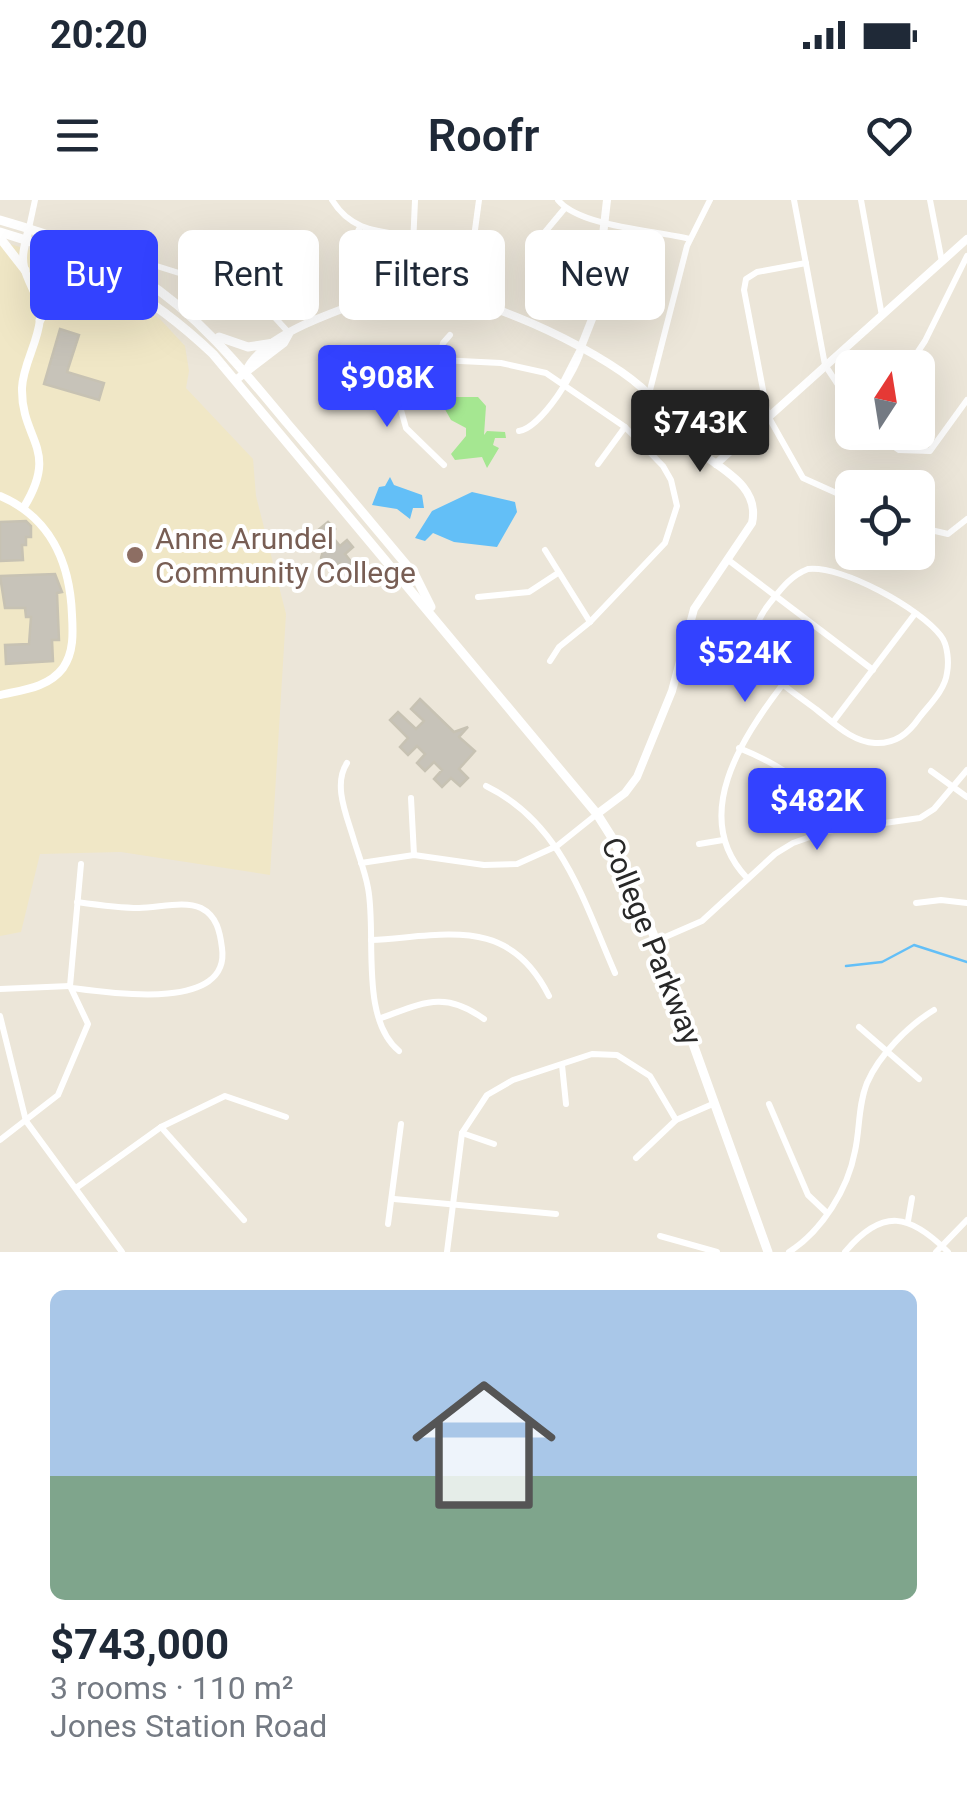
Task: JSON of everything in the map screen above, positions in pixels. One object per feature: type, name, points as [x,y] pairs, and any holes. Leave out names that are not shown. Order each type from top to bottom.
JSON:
[{"type":"main road","name":"College Parkway","points":[[0,220],[28,234],[113,262],[163,294],[199,324],[376,549],[597,814],[616,844],[656,941],[768,1252]]},
{"type":"main road","name":"College Parkway","points":[[0,235],[28,234]]},
{"type":"main road","points":[[0,235],[24,270]]},
{"type":"main road","name":"College Parkway","points":[[158,307],[241,376],[415,575],[437,618]]},
{"type":"main road","points":[[199,324],[240,346],[274,343]]},
{"type":"main road","points":[[364,514],[378,536],[376,549],[386,549],[415,575]]},
{"type":"street","points":[[30,283],[24,270],[35,200]]},
{"type":"street","points":[[332,200],[344,218],[359,228],[372,230]]},
{"type":"street","points":[[411,230],[415,200]]},
{"type":"street","points":[[475,230],[479,200]]},
{"type":"street","points":[[558,200],[582,219],[690,238]]},
{"type":"street","points":[[519,431],[536,424],[582,347],[594,314],[607,200]]},
{"type":"street","points":[[649,394],[690,238],[710,200]]},
{"type":"street","points":[[794,200],[825,365],[835,380]]},
{"type":"street","points":[[861,200],[882,316]]},
{"type":"street","points":[[930,200],[942,262]]},
{"type":"street","points":[[547,230],[565,208]]},
{"type":"street","points":[[716,464],[967,240]]},
{"type":"street","points":[[919,350],[967,256]]},
{"type":"street","points":[[806,262],[757,272],[746,279],[744,290],[768,416],[803,478],[835,492]]},
{"type":"street","points":[[158,266],[240,292],[268,310],[289,333]]},
{"type":"street","points":[[241,376],[248,364],[289,333],[339,312]]},
{"type":"street","points":[[361,863],[414,855],[506,866],[528,861],[558,846],[625,793],[637,777],[672,691],[694,609],[752,523],[754,508],[746,489],[683,438],[649,394],[582,347],[505,315]]},
{"type":"street","points":[[24,507],[40,475],[37,445],[22,394],[40,320]]},
{"type":"street","points":[[241,376],[284,343],[289,333]]},
{"type":"street","points":[[440,360],[443,343],[450,335]]},
{"type":"street","points":[[362,366],[389,367],[416,360],[440,360],[528,368],[563,383],[625,427],[642,441],[671,480],[676,518],[665,543],[590,622],[559,646],[550,661]]},
{"type":"street","points":[[389,367],[406,428],[444,464]]},
{"type":"street","points":[[935,444],[967,400]]},
{"type":"street","points":[[598,464],[625,427]]},
{"type":"street","points":[[899,450],[921,454],[931,450]]},
{"type":"street","points":[[0,496],[24,507],[56,546],[67,568],[71,591],[70,652],[65,666],[47,682],[0,695]]},
{"type":"street","points":[[935,531],[948,534],[967,518]]},
{"type":"street","points":[[545,550],[590,622]]},
{"type":"street","points":[[727,558],[874,670]]},
{"type":"street","points":[[826,569],[871,585],[942,637],[948,677],[913,727],[887,743],[852,737],[767,671],[757,656],[753,638],[759,617],[776,596],[796,574],[826,569]]},
{"type":"street","points":[[478,596],[528,592],[558,573]]},
{"type":"street","points":[[833,722],[914,615]]},
{"type":"street","points":[[747,878],[723,840],[723,802],[739,748],[783,684]]},
{"type":"street","points":[[739,748],[782,769],[812,793],[821,808],[827,832]]},
{"type":"street","points":[[346,763],[341,772],[342,798],[369,891],[374,997],[388,1039],[399,1051]]},
{"type":"street","points":[[656,941],[702,921],[775,854],[827,832],[920,818],[967,770]]},
{"type":"street","points":[[931,771],[967,797]]},
{"type":"street","points":[[486,786],[528,812],[558,846],[615,973]]},
{"type":"street","points":[[412,798],[414,855]]},
{"type":"street","points":[[699,844],[723,840]]},
{"type":"street","points":[[0,1140],[58,1094],[88,1024],[71,987],[80,864]]},
{"type":"street","points":[[0,988],[71,987],[127,994],[196,989],[217,974],[223,956],[216,922],[202,908],[122,908],[78,902]]},
{"type":"street","points":[[916,902],[967,903]]},
{"type":"street","points":[[371,940],[494,938],[520,953],[549,996]]},
{"type":"street","points":[[380,1018],[432,1000],[453,1001],[484,1019]]},
{"type":"street","points":[[788,1252],[828,1213],[852,1166],[866,1086],[888,1052],[934,1010]]},
{"type":"street","points":[[0,1016],[26,1121],[122,1252]]},
{"type":"street","points":[[859,1027],[919,1080]]},
{"type":"street","points":[[447,1252],[462,1133],[487,1096],[514,1080],[592,1054],[628,1059],[650,1076],[676,1120]]},
{"type":"street","points":[[562,1065],[566,1104]]},
{"type":"street","points":[[76,1188],[160,1126],[226,1096],[286,1117]]},
{"type":"street","points":[[636,1158],[676,1120],[716,1102]]},
{"type":"street","points":[[769,1104],[808,1195],[828,1213]]},
{"type":"street","points":[[388,1224],[401,1124]]},
{"type":"street","points":[[160,1126],[244,1220]]},
{"type":"street","points":[[462,1133],[494,1144]]},
{"type":"street","points":[[908,1221],[912,1198]]},
{"type":"street","points":[[394,1199],[556,1214]]},
{"type":"street","points":[[845,1252],[877,1224],[908,1221],[929,1232],[942,1250],[967,1220]]},
{"type":"street","points":[[660,1236],[698,1243],[717,1252]]},
{"type":"shaded area","name":"Anne Arundel Community College","points":[[0,241],[30,250],[30,320],[158,318],[185,346],[189,371],[186,388],[253,459],[256,496],[286,614],[270,875],[121,852],[40,854],[21,932],[0,936]]},
{"type":"green space","points":[[438,397],[478,397],[486,406],[484,435],[487,431],[505,432],[506,438],[495,438],[493,445],[499,448],[487,468],[482,457],[455,460],[451,454],[466,436],[466,428],[451,420]]},
{"type":"water","points":[[390,477],[394,485],[422,495],[424,508],[413,508],[410,519],[397,509],[372,505],[379,487],[385,486]]},
{"type":"water","points":[[472,492],[515,502],[517,512],[497,547],[454,542],[433,533],[425,541],[415,538],[432,511]]},
{"type":"building","points":[[60,329],[79,335],[67,372],[104,383],[99,400],[44,384]]},
{"type":"building","points":[[26,521],[31,526],[31,537],[26,537],[26,545],[22,545],[23,560],[0,561],[0,522]]},
{"type":"building","points":[[328,522],[335,529],[330,534],[340,546],[347,540],[353,547],[345,554],[353,564],[346,570],[340,563],[330,569],[311,536]]},
{"type":"building","points":[[55,574],[62,592],[57,593],[59,640],[52,640],[53,661],[6,664],[5,645],[29,644],[31,617],[26,617],[25,608],[5,608],[0,576]]},
{"type":"building","points":[[420,699],[454,732],[468,727],[459,737],[475,751],[459,769],[468,778],[460,786],[451,778],[442,787],[434,779],[442,770],[434,762],[425,771],[417,763],[425,754],[417,746],[408,755],[400,747],[408,738],[390,720],[398,712],[416,729],[424,721],[411,709]]},
{"type":"waterway","points":[[846,966],[882,962],[914,945],[967,962]]},
{"type":"place","name":"Anne Arundel Community College","points":[[135,555]]}]
